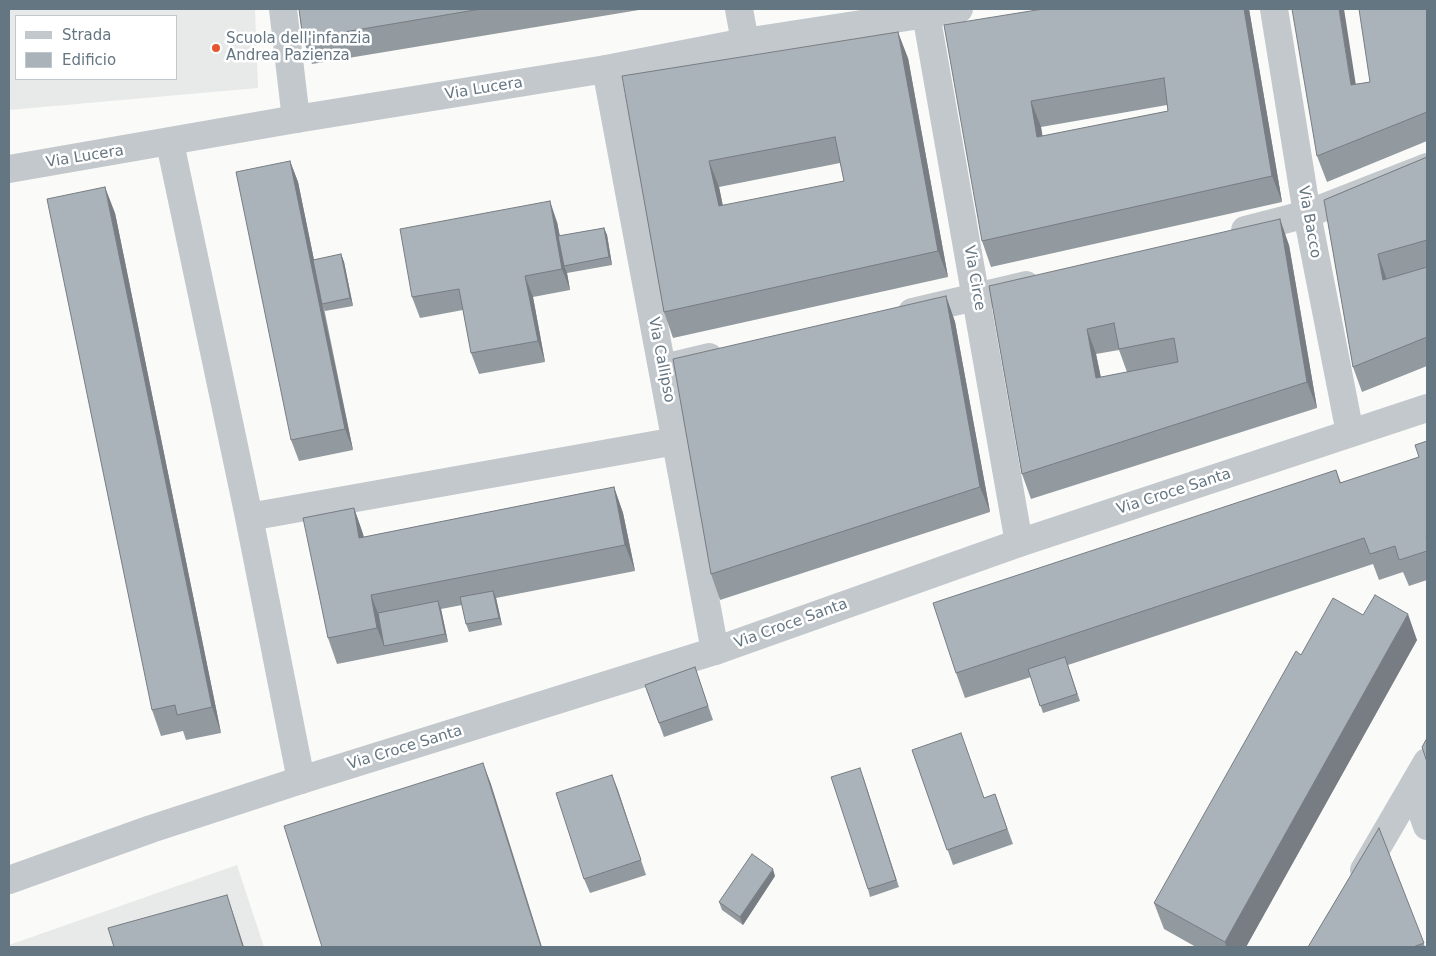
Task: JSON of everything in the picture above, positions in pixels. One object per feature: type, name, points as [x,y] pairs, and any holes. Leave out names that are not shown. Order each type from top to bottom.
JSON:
[{"type":"street","points":[[283,9],[296,119]]},
{"type":"street","points":[[740,9],[745,42]]},
{"type":"street","name":"Via Lucera","points":[[9,170],[170,143],[296,119],[606,69],[745,42],[959,9]]},
{"type":"street","name":"Via Bacco","points":[[1274,9],[1307,214],[1350,434]]},
{"type":"street","name":"Via Circe","points":[[926,14],[1019,542]]},
{"type":"street","name":"Via Callipso","points":[[606,69],[715,651]]},
{"type":"street","points":[[170,143],[249,517],[301,780]]},
{"type":"street","points":[[1222,235],[1307,214],[1427,167]]},
{"type":"street","points":[[892,316],[1053,278]]},
{"type":"street","points":[[663,368],[730,353]]},
{"type":"street","name":"Via Croce Santa","points":[[9,880],[151,829],[301,780],[715,651],[1019,542],[1427,408]]},
{"type":"street","points":[[249,517],[676,441]]},
{"type":"street","points":[[1353,888],[1427,762]]},
{"type":"street","points":[[1412,787],[1427,826]]},
{"type":"shaded area","name":"Scuola dell'infanzia Andrea Pazienza","points":[[9,9],[255,9],[258,88],[9,110]]},
{"type":"shaded area","points":[[237,865],[264,947],[9,947],[9,945]]},
{"type":"building","points":[[299,9],[481,9],[303,39]]},
{"type":"building","points":[[1043,9],[1244,9],[1272,176],[982,241],[944,25]],"holes":[[[1164,78],[1168,111],[1037,137],[1031,101]]]},
{"type":"building","points":[[1292,9],[1339,9],[1351,85],[1370,82],[1359,9],[1427,9],[1427,112],[1317,156]]},
{"type":"building","points":[[898,32],[938,251],[664,312],[622,76]],"holes":[[[835,137],[844,181],[719,206],[709,161]]]},
{"type":"building","points":[[1427,157],[1427,240],[1378,254],[1383,280],[1427,267],[1427,337],[1353,367],[1324,200]]},
{"type":"building","points":[[290,161],[345,429],[291,440],[236,172]]},
{"type":"building","points":[[105,187],[212,707],[177,715],[175,705],[152,710],[47,199]]},
{"type":"building","points":[[550,201],[562,269],[525,276],[538,341],[471,353],[459,289],[412,297],[400,229]]},
{"type":"building","points":[[1280,219],[1307,382],[1022,474],[989,286]],"holes":[[[1114,323],[1119,349],[1174,338],[1178,362],[1096,378],[1087,329]]]},
{"type":"building","points":[[604,228],[609,257],[564,266],[558,236]]},
{"type":"building","points":[[341,254],[350,298],[322,304],[313,260]]},
{"type":"building","points":[[946,296],[980,487],[711,574],[673,359]]},
{"type":"building","points":[[1427,441],[1427,551],[1399,560],[1395,546],[1370,554],[1364,538],[956,673],[933,603],[1336,470],[1340,483],[1419,457],[1415,445]]},
{"type":"building","points":[[614,487],[625,545],[371,595],[377,628],[328,638],[303,518],[354,508],[359,538]]},
{"type":"building","points":[[493,591],[499,618],[466,624],[460,597]]},
{"type":"building","points":[[1375,595],[1408,614],[1225,942],[1154,903],[1296,651],[1301,655],[1333,598],[1363,615]]},
{"type":"building","points":[[438,601],[445,634],[384,646],[378,613]]},
{"type":"building","points":[[1065,657],[1077,694],[1040,706],[1028,669]]},
{"type":"building","points":[[695,667],[708,706],[659,723],[645,685]]},
{"type":"building","points":[[961,733],[984,798],[995,794],[1007,829],[947,850],[912,750]]},
{"type":"building","points":[[1427,738],[1427,762],[1422,747]]},
{"type":"building","points":[[483,763],[541,947],[322,947],[284,826]]},
{"type":"building","points":[[860,768],[896,880],[868,889],[831,777]]},
{"type":"building","points":[[612,775],[641,860],[584,879],[556,793]]},
{"type":"building","points":[[1379,828],[1424,943],[1413,947],[1308,947]]},
{"type":"building","points":[[752,854],[773,869],[740,917],[719,902]]},
{"type":"building","points":[[227,895],[243,947],[114,947],[108,928]]},
{"type":"place","name":"Scuola dell'infanzia Andrea Pazienza","points":[[216,48]]}]
